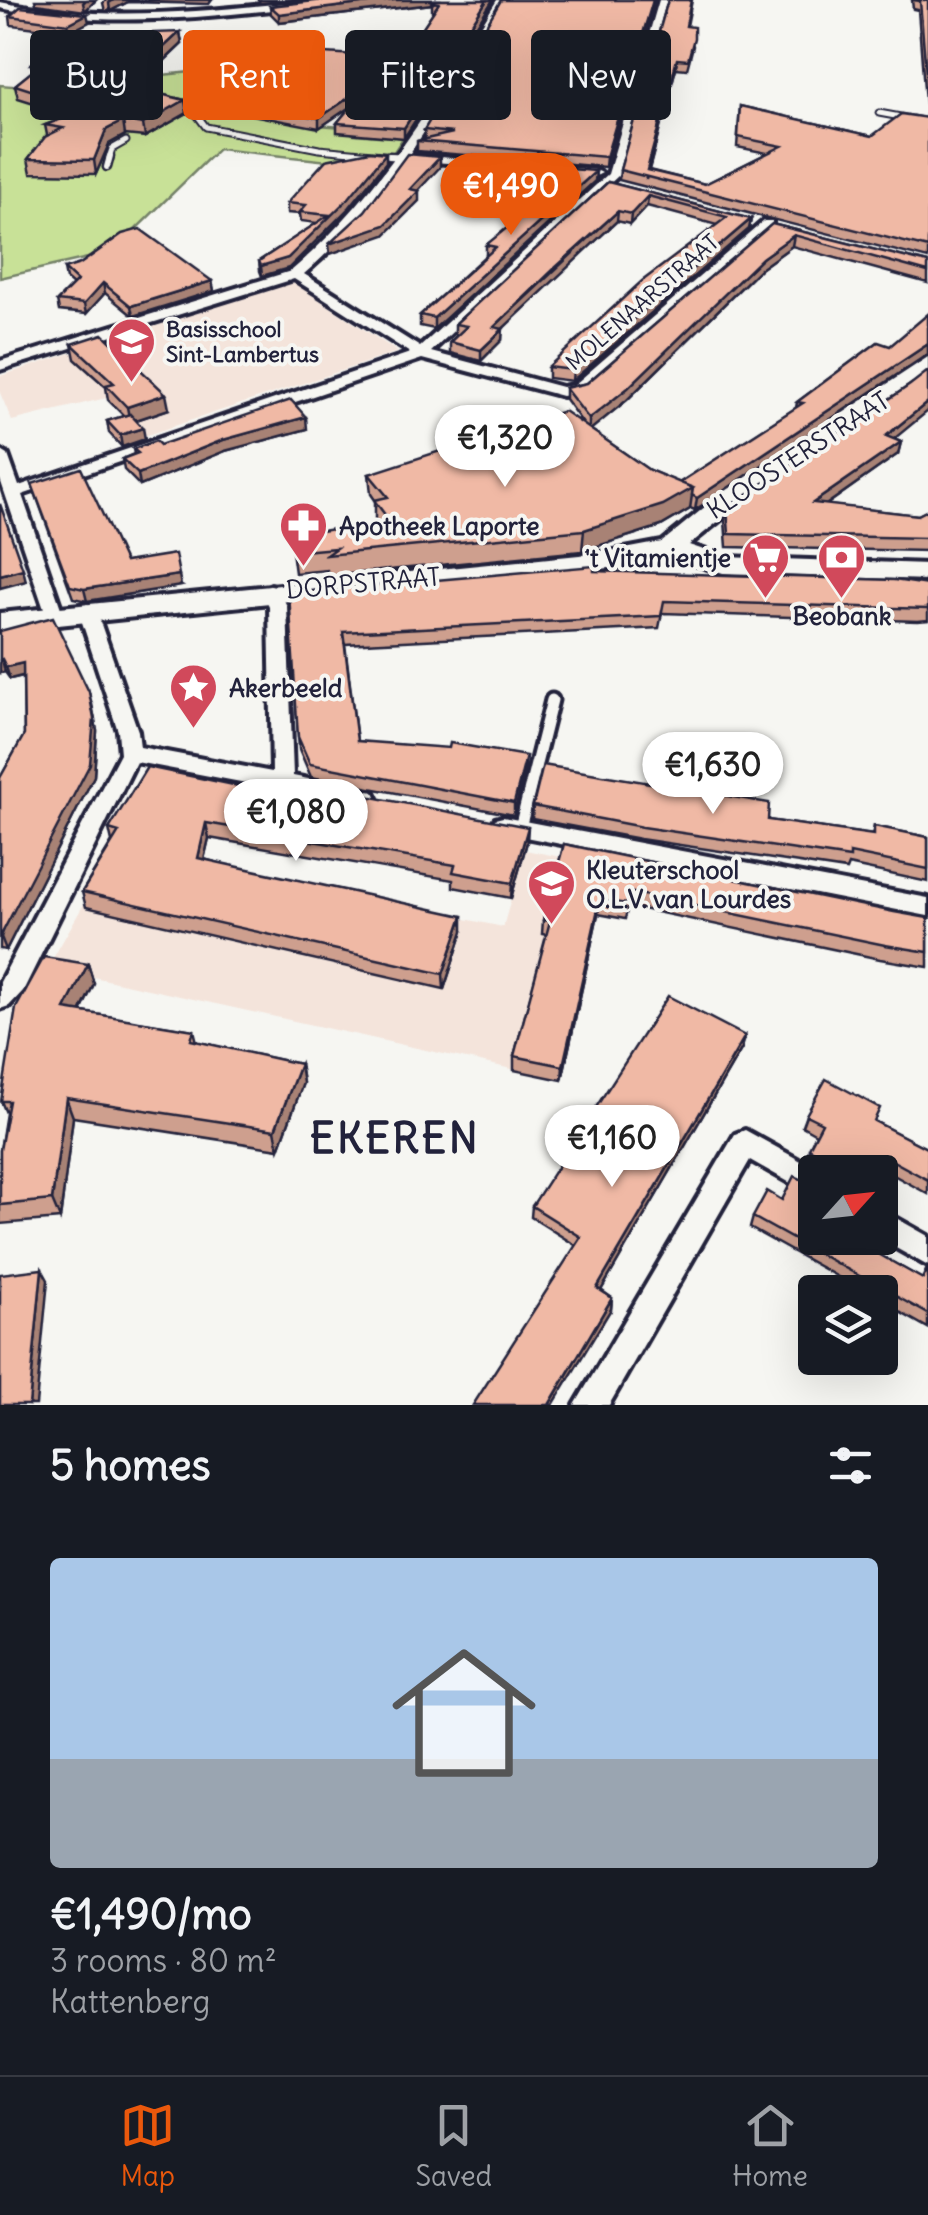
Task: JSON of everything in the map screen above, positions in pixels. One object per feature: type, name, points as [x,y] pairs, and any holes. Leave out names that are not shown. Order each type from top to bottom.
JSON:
[{"type":"main road","name":"KLOOSTERSTRAAT","points":[[671,548],[698,521],[842,430],[928,364]]},
{"type":"main road","points":[[671,548],[723,565],[928,572]]},
{"type":"main road","name":"DORPSTRAAT","points":[[0,622],[88,610],[609,560],[671,548]]},
{"type":"street","points":[[223,11],[232,0]]},
{"type":"street","points":[[0,13],[88,18],[336,0]]},
{"type":"street","points":[[0,366],[296,274],[334,245],[405,157],[501,0]]},
{"type":"street","points":[[10,502],[421,354],[609,179],[664,0]]},
{"type":"street","points":[[88,18],[106,1]]},
{"type":"street","points":[[0,5],[32,13]]},
{"type":"street","points":[[405,157],[609,179],[628,188]]},
{"type":"street","points":[[750,220],[786,229]]},
{"type":"street","name":"MOLENAARSTRAAT","points":[[421,354],[540,388],[579,389],[768,224]]},
{"type":"street","points":[[296,274],[421,354]]},
{"type":"street","points":[[0,456],[10,502],[54,614]]},
{"type":"street","points":[[271,592],[278,606],[283,783]]},
{"type":"street","points":[[7,991],[130,752],[128,731],[88,610]]},
{"type":"street","points":[[130,752],[385,801]]},
{"type":"street","points":[[482,821],[928,906]]},
{"type":"street","points":[[591,1405],[745,1142],[798,1174]]},
{"type":"street","points":[[898,1234],[928,1252]]},
{"type":"lane","points":[[879,114],[928,122]]},
{"type":"lane","points":[[201,120],[206,127],[319,149],[405,157]]},
{"type":"lane","points":[[108,167],[112,150],[126,141]]},
{"type":"lane","points":[[520,828],[552,700]]},
{"type":"shaded area","points":[[293,282],[398,352],[144,436],[106,398],[12,421],[0,393],[0,376]]},
{"type":"shaded area","points":[[117,846],[503,927],[525,850],[608,866],[562,1080],[48,967]]},
{"type":"green space","points":[[325,71],[345,73],[325,111]]},
{"type":"green space","points":[[183,73],[183,120],[320,120],[317,125],[356,128],[353,134],[403,138],[384,167],[218,149],[135,230],[101,255],[0,278],[0,85],[30,87],[30,120],[163,120],[163,75]]},
{"type":"building","points":[[324,0],[393,0],[279,14],[270,6]]},
{"type":"building","points":[[487,0],[468,30],[421,30],[439,3],[432,2]]},
{"type":"building","points":[[501,0],[653,0],[644,30],[531,30],[531,120],[617,120],[606,157],[417,141],[453,133],[424,130],[430,120],[511,120],[511,30],[483,30]]},
{"type":"building","points":[[668,0],[691,0],[686,26],[694,27],[694,38],[688,60],[677,59],[671,81],[671,30],[660,30]]},
{"type":"building","points":[[914,0],[928,0],[928,98],[920,1]]},
{"type":"building","points":[[20,7],[87,14],[68,24],[10,16]]},
{"type":"building","points":[[180,32],[163,48],[163,33]]},
{"type":"building","points":[[325,53],[345,54],[345,100],[325,114]]},
{"type":"building","points":[[30,73],[30,90],[15,85]]},
{"type":"building","points":[[163,95],[183,101],[163,113]]},
{"type":"building","points":[[740,106],[872,136],[901,114],[928,118],[928,248],[620,170],[634,120],[661,120],[647,170],[705,184],[782,146],[738,137]]},
{"type":"building","points":[[345,113],[345,120],[409,120],[404,128],[337,123]]},
{"type":"building","points":[[59,120],[150,120],[143,124],[123,121],[106,130],[94,160],[28,159],[45,137],[63,128],[45,125]]},
{"type":"building","points":[[370,151],[386,153],[349,198],[288,258],[261,266],[259,261],[329,215],[300,212],[306,205],[287,203],[326,160]]},
{"type":"building","points":[[407,154],[440,157],[410,189],[419,191],[385,225],[329,244],[365,211]]},
{"type":"building","points":[[570,169],[596,171],[434,318],[420,315],[496,247],[486,245],[542,199],[550,200]]},
{"type":"building","points":[[608,182],[751,219],[573,370],[548,367],[642,281],[727,217],[648,196],[631,214],[618,211],[555,268],[494,327],[503,329],[481,350],[450,342],[467,326],[455,324]]},
{"type":"building","points":[[772,224],[928,263],[928,272],[794,235],[762,258],[628,388],[589,419],[565,388],[587,383]]},
{"type":"building","points":[[140,229],[212,281],[131,306],[103,283],[84,304],[57,301],[77,281],[64,269],[80,264],[122,234]]},
{"type":"building","points":[[928,314],[928,344],[697,498],[692,495],[693,488],[679,483],[803,403],[797,402],[878,342],[890,346]]},
{"type":"building","points":[[103,334],[166,394],[127,407],[106,385],[114,383],[72,344]]},
{"type":"building","points":[[928,371],[928,402],[886,436],[901,442],[813,503],[918,515],[928,510],[928,538],[729,534],[727,508]]},
{"type":"building","points":[[291,400],[306,417],[223,440],[138,474],[122,459],[138,453],[133,449],[156,441],[160,445]]},
{"type":"building","points":[[564,411],[649,470],[693,488],[663,505],[584,530],[326,555],[336,548],[292,552],[290,536],[358,525],[395,528],[374,500],[388,497],[369,474]]},
{"type":"building","points":[[130,414],[143,428],[120,435],[107,421]]},
{"type":"building","points":[[81,468],[125,562],[175,554],[179,575],[84,589],[70,586],[32,484]]},
{"type":"building","points":[[0,504],[23,569],[0,575]]},
{"type":"building","points":[[594,566],[594,571],[894,580],[928,585],[928,609],[664,601],[661,616],[343,632],[357,741],[449,748],[450,743],[526,756],[514,803],[310,764],[298,737],[289,593]]},
{"type":"building","points":[[53,617],[89,692],[94,719],[90,764],[0,937],[0,778],[24,735],[23,663],[6,667],[0,660],[0,631]]},
{"type":"building","points":[[543,765],[769,803],[768,820],[874,835],[874,826],[928,837],[928,869],[850,853],[850,858],[642,827],[533,806]]},
{"type":"building","points":[[147,767],[296,798],[299,793],[354,803],[341,791],[528,827],[512,883],[453,872],[455,865],[206,823],[198,858],[463,916],[443,974],[82,892],[119,832],[109,829]]},
{"type":"building","points":[[564,844],[928,918],[928,952],[629,892],[627,904],[600,900],[563,1066],[514,1056],[550,921],[543,920]]},
{"type":"building","points":[[44,957],[88,964],[65,1009],[194,1030],[191,1040],[300,1064],[275,1130],[66,1098],[52,1200],[0,1205],[0,1150],[9,1101],[1,1101],[16,1008]]},
{"type":"building","points":[[668,996],[745,1036],[597,1288],[612,1298],[549,1405],[473,1405],[581,1237],[532,1206]]},
{"type":"building","points":[[826,1079],[880,1108],[874,1121],[928,1149],[928,1180],[898,1164],[898,1155],[821,1155],[809,1148],[822,1123],[806,1115]]},
{"type":"building","points":[[794,1176],[798,1178],[798,1242],[753,1217],[767,1191],[782,1200]]},
{"type":"building","points":[[822,1255],[880,1255],[923,1279],[928,1268],[928,1314],[898,1297],[898,1275],[858,1275]]},
{"type":"building","points":[[42,1269],[29,1405],[0,1405],[0,1274]]},
{"type":"place","name":"Basisschool Sint-Lambertus","points":[[131,384]]},
{"type":"place","name":"Apotheek Laporte","points":[[304,568]]},
{"type":"place","name":"'t Vitamientje","points":[[766,600]]},
{"type":"place","name":"Beobank","points":[[842,600]]},
{"type":"place","name":"Akerbeeld","points":[[194,730]]},
{"type":"place","name":"Kleuterschool O.L.V. van Lourdes","points":[[551,926]]},
{"type":"district","name":"EKEREN","points":[[395,1138]]}]
